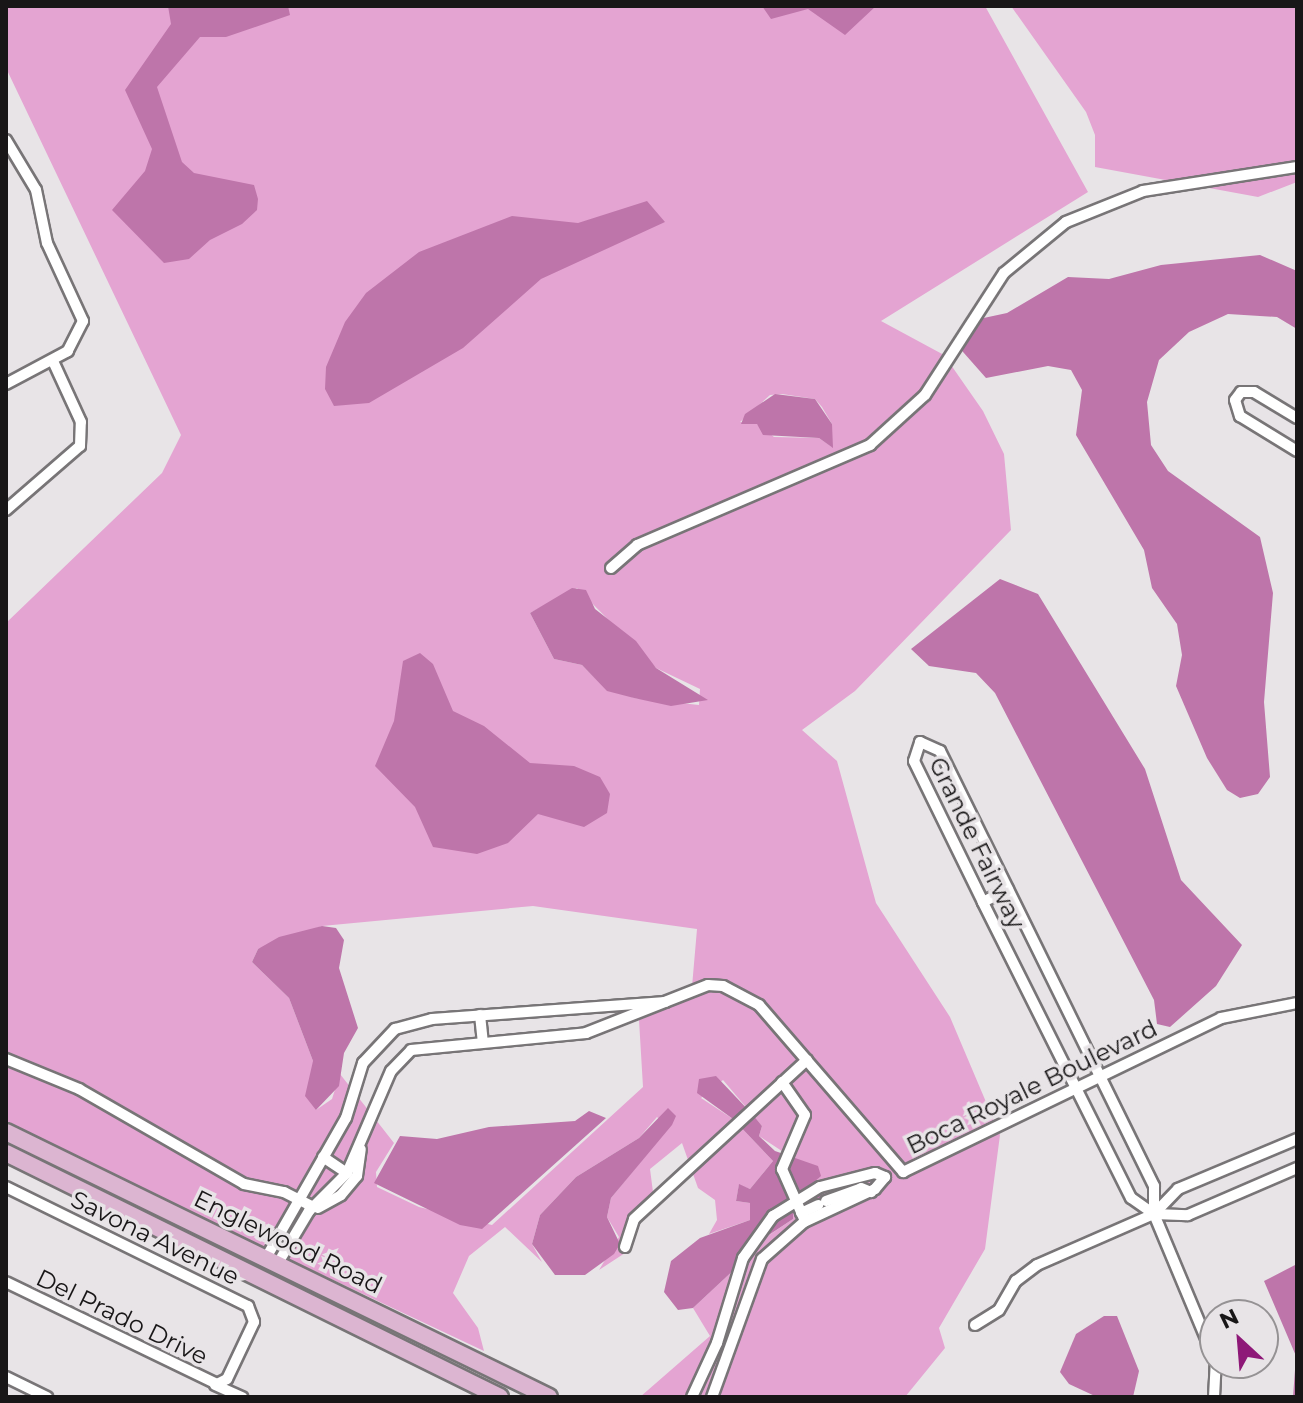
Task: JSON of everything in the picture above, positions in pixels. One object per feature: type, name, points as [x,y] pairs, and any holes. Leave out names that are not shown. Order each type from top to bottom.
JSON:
[{"type":"main road","name":"Englewood Road","points":[[6,1132],[549,1397]]},
{"type":"main road","name":"Englewood Road","points":[[6,1153],[500,1397]]},
{"type":"main road","points":[[172,1234],[189,1234],[256,1267],[272,1260]]},
{"type":"street","points":[[6,140],[36,190],[47,243],[82,310],[75,343],[53,361],[6,384]]},
{"type":"street","points":[[611,568],[637,545],[833,466],[882,436],[934,383],[1004,273],[1066,222],[1143,191],[1297,167]]},
{"type":"street","points":[[6,510],[80,446],[81,422],[53,361]]},
{"type":"street","points":[[1297,418],[1254,392],[1241,392],[1235,400],[1240,416],[1297,451]]},
{"type":"street","name":"Grande Fairway","points":[[920,742],[940,751],[1154,1186],[1154,1214],[1131,1198],[983,902],[914,761],[920,742]]},
{"type":"street","points":[[983,902],[1008,889]]},
{"type":"street","name":"Boca Royale Boulevard","points":[[272,1260],[311,1209],[347,1173],[361,1149],[391,1071],[403,1057],[430,1045],[586,1033],[708,985],[742,993],[807,1060],[903,1172],[1221,1018],[1297,1003]]},
{"type":"street","name":"Boca Royale Boulevard","points":[[272,1260],[376,1044],[413,1021],[671,1001]]},
{"type":"street","points":[[480,1015],[483,1042]]},
{"type":"street","points":[[6,1059],[79,1089],[244,1184],[299,1199],[311,1209],[341,1195],[357,1176],[361,1149]]},
{"type":"street","points":[[625,1247],[634,1219],[807,1060]]},
{"type":"street","points":[[782,1082],[805,1115],[782,1169],[803,1217]]},
{"type":"street","points":[[975,1325],[999,1310],[1029,1270],[1154,1214],[1178,1189],[1297,1139]]},
{"type":"street","points":[[323,1157],[347,1173]]},
{"type":"street","points":[[1154,1214],[1188,1215],[1297,1168]]},
{"type":"street","points":[[803,1217],[871,1192],[885,1177],[903,1172]]},
{"type":"street","points":[[692,1397],[717,1343],[743,1258],[773,1216],[794,1201],[842,1180],[875,1173],[885,1177]]},
{"type":"street","points":[[842,1180],[848,1191]]},
{"type":"street","name":"Savona Avenue","points":[[6,1187],[253,1311],[254,1322],[217,1384]]},
{"type":"street","points":[[712,1397],[762,1259],[803,1217],[822,1203],[848,1191],[871,1192]]},
{"type":"street","points":[[1154,1214],[1199,1323]]},
{"type":"street","name":"Del Prado Drive","points":[[6,1282],[242,1397]]},
{"type":"street","points":[[6,1377],[47,1397]]},
{"type":"shaded area","points":[[6,6],[985,6],[1088,192],[881,321],[944,355],[983,411],[1004,454],[1011,530],[855,691],[802,730],[837,761],[876,903],[950,1017],[1000,1135],[985,1249],[939,1328],[945,1348],[905,1397],[640,1397],[710,1336],[693,1308],[738,1266],[740,1255],[793,1219],[793,1205],[822,1193],[812,1184],[820,1176],[759,1136],[762,1126],[723,1080],[701,1098],[733,1119],[773,1161],[750,1189],[739,1185],[736,1201],[750,1203],[750,1220],[709,1234],[717,1220],[715,1200],[698,1188],[682,1143],[650,1169],[653,1192],[625,1253],[599,1270],[619,1237],[607,1217],[611,1198],[668,1127],[657,1117],[639,1138],[576,1177],[540,1215],[532,1244],[542,1262],[505,1227],[469,1256],[453,1293],[478,1328],[484,1351],[6,1126],[6,623],[162,473],[181,435],[6,68]],"holes":[[[770,395],[815,399],[832,424],[832,447],[819,438],[774,437],[757,424],[740,422]],[[577,588],[656,668],[700,689],[699,705],[634,698],[596,679],[582,665],[554,659],[530,613]],[[533,906],[697,929],[691,998],[639,1020],[643,1087],[492,1225],[419,1207],[377,1187],[376,1172],[394,1143],[340,1074],[332,1099],[316,1110],[313,1061],[289,998],[252,962],[258,949],[322,926]]]},
{"type":"shaded area","points":[[168,6],[288,6],[290,15],[226,37],[200,37],[157,87],[182,162],[194,173],[254,185],[258,199],[257,210],[242,224],[210,240],[189,259],[164,263],[112,210],[145,171],[152,149],[125,90],[171,24]]},
{"type":"shaded area","points":[[762,6],[876,6],[845,35],[808,9],[771,19]]},
{"type":"shaded area","points":[[1011,6],[1297,6],[1297,182],[1258,197],[1095,167],[1095,135],[1086,112]]},
{"type":"shaded area","points":[[647,201],[665,222],[541,279],[463,348],[369,403],[334,406],[325,389],[326,367],[345,322],[366,293],[419,252],[512,216],[578,223]]},
{"type":"shaded area","points":[[1260,255],[1297,271],[1297,329],[1277,317],[1228,314],[1189,332],[1159,360],[1147,402],[1151,445],[1168,471],[1260,537],[1273,593],[1264,702],[1270,777],[1258,794],[1240,798],[1227,790],[1207,758],[1176,686],[1182,655],[1177,624],[1152,588],[1144,550],[1076,435],[1082,390],[1071,370],[1048,366],[986,378],[956,344],[979,319],[1007,313],[1068,277],[1109,279],[1161,265]]},
{"type":"shaded area","points":[[775,394],[815,399],[832,424],[833,448],[819,438],[763,435],[757,424],[741,424],[745,414]]},
{"type":"shaded area","points":[[1000,579],[1038,594],[1145,769],[1181,880],[1242,945],[1216,986],[1170,1027],[1157,1024],[1154,1000],[995,693],[976,673],[929,666],[911,649]]},
{"type":"shaded area","points":[[572,588],[586,590],[595,609],[636,641],[656,668],[708,700],[671,706],[607,691],[582,665],[554,659],[530,613]]},
{"type":"shaded area","points":[[420,653],[433,664],[453,711],[484,726],[530,763],[574,766],[600,777],[610,794],[607,813],[584,827],[538,814],[508,843],[477,854],[433,847],[415,807],[375,766],[394,721],[403,661]]},
{"type":"shaded area","points":[[322,926],[336,928],[344,940],[339,968],[358,1028],[344,1053],[339,1086],[316,1110],[305,1096],[313,1061],[289,998],[252,962],[258,949],[279,937]]},
{"type":"shaded area","points":[[716,1076],[762,1126],[759,1136],[775,1151],[818,1166],[821,1176],[812,1184],[823,1198],[793,1205],[793,1219],[740,1254],[738,1266],[693,1308],[678,1310],[664,1292],[671,1261],[700,1238],[750,1220],[750,1203],[736,1201],[739,1184],[750,1189],[773,1161],[733,1119],[697,1093],[699,1079]]},
{"type":"shaded area","points":[[668,1108],[676,1116],[672,1125],[611,1198],[607,1217],[620,1244],[614,1254],[585,1275],[555,1275],[532,1244],[540,1215],[576,1177],[639,1138]]},
{"type":"shaded area","points":[[589,1111],[606,1118],[482,1229],[460,1225],[374,1183],[400,1136],[437,1139],[489,1127],[575,1121]]},
{"type":"shaded area","points":[[1297,1264],[1297,1397],[1293,1397],[1296,1356],[1279,1316],[1279,1299],[1272,1299],[1264,1281]]},
{"type":"shaded area","points":[[1104,1316],[1117,1316],[1139,1371],[1133,1397],[1097,1397],[1069,1384],[1060,1372],[1076,1334]]}]
